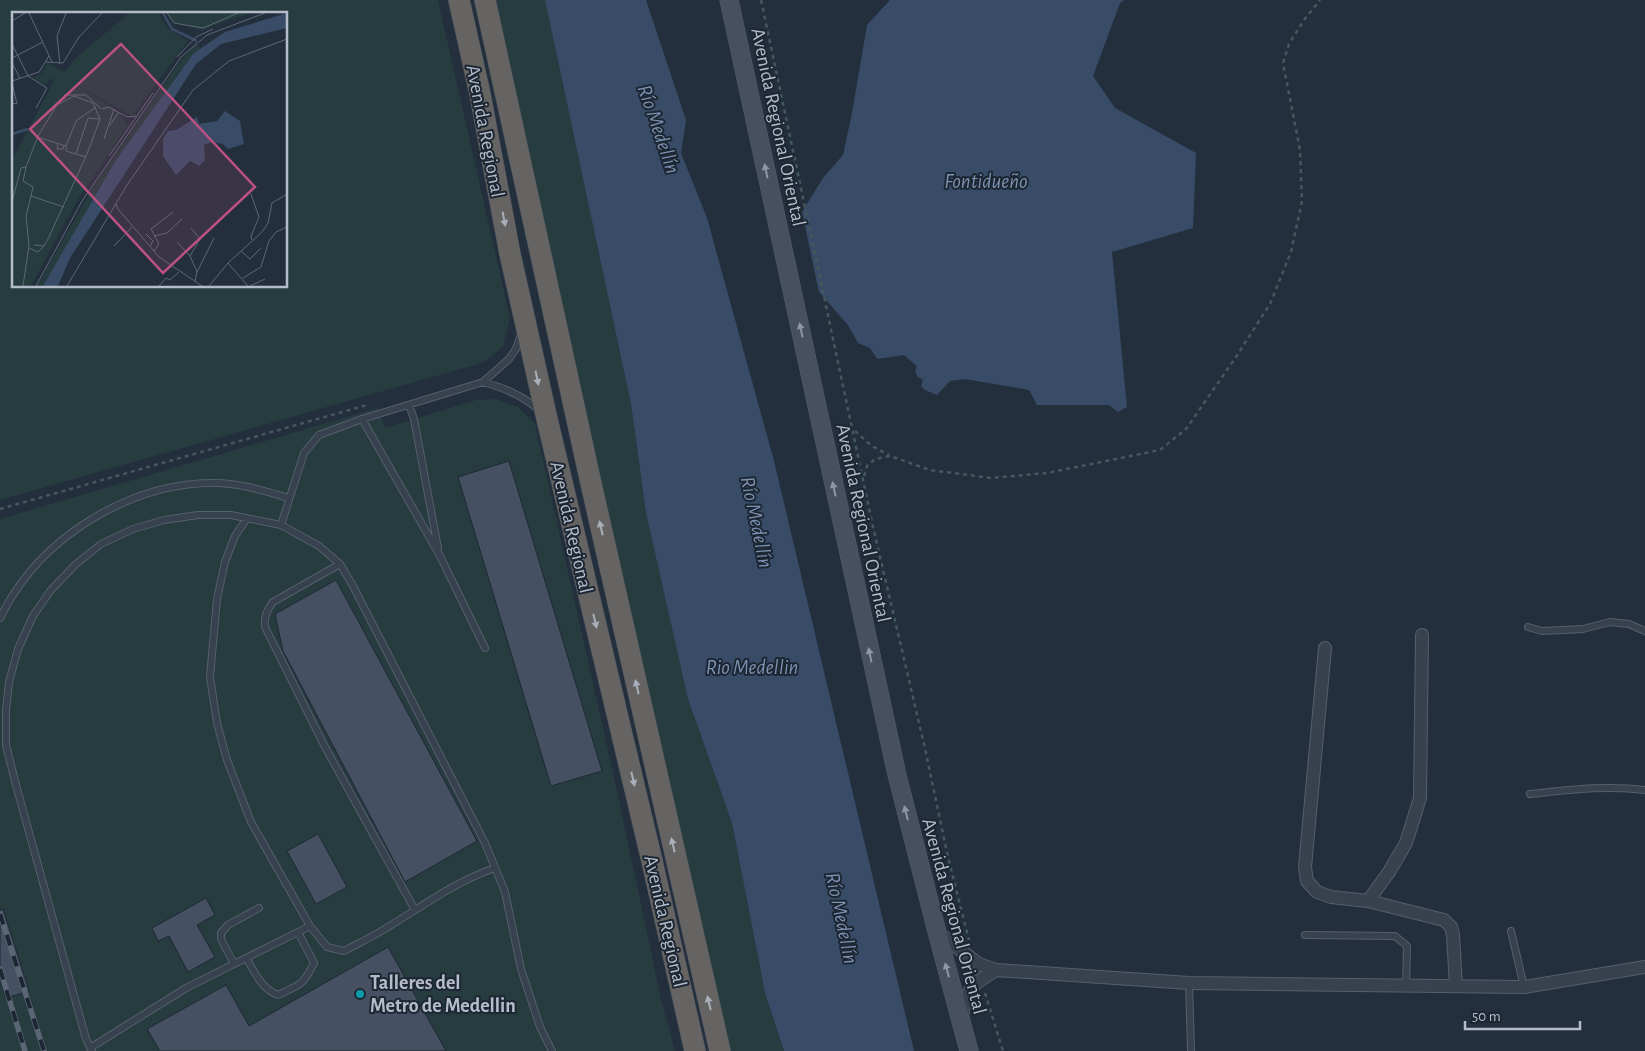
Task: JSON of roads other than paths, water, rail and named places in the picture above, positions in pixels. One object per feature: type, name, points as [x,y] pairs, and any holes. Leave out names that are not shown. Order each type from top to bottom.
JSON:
[{"type":"highway","name":"Avenida Regional","points":[[459,0],[480,94],[510,254],[525,322],[695,1051]]},
{"type":"highway","name":"Avenida Regional","points":[[485,0],[590,479],[720,1051]]},
{"type":"main road","name":"Avenida Regional Oriental","points":[[729,0],[890,746],[969,1051]]},
{"type":"street","points":[[1368,901],[1389,872],[1406,843],[1420,798],[1422,635]]},
{"type":"street","points":[[1325,648],[1305,867],[1307,881],[1317,892],[1331,897],[1368,901],[1444,920],[1451,928],[1453,935],[1456,986]]},
{"type":"street","points":[[937,932],[975,961],[996,970],[1188,983],[1524,988],[1645,967]]},
{"type":"street","points":[[961,1020],[965,997],[975,983],[996,970]]},
{"type":"lane","points":[[281,525],[304,453],[319,435],[362,419],[482,382],[509,359],[516,349],[525,322]]},
{"type":"lane","points":[[482,382],[503,387],[520,395],[547,419]]},
{"type":"lane","points":[[409,405],[414,420],[439,554]]},
{"type":"lane","points":[[362,419],[439,554],[486,648]]},
{"type":"lane","points":[[0,618],[13,595],[34,568],[62,541],[88,520],[114,507],[153,492],[182,486],[214,483],[246,486],[289,498]]},
{"type":"lane","points":[[310,926],[186,988],[91,1049],[86,1039],[16,785],[6,745],[6,710],[9,682],[18,648],[33,616],[51,590],[76,564],[101,544],[133,529],[164,520],[198,515],[231,515],[281,525],[319,546],[340,564],[354,586],[485,843],[504,892],[521,969],[540,1027],[552,1051]]},
{"type":"lane","points":[[247,518],[235,536],[226,562],[217,599],[210,677],[217,722],[227,760],[252,822],[310,926],[327,947],[344,951],[474,877],[495,868]]},
{"type":"lane","points":[[340,564],[273,602],[264,618],[264,627],[325,747],[415,910]]},
{"type":"lane","points":[[1528,627],[1542,631],[1583,629],[1610,622],[1630,624],[1645,631]]},
{"type":"lane","points":[[1530,794],[1583,788],[1620,787],[1645,790]]},
{"type":"lane","points":[[234,964],[221,939],[221,933],[228,925],[259,908]]},
{"type":"lane","points":[[246,958],[264,988],[270,992],[278,995],[306,981],[314,964],[298,932]]},
{"type":"lane","points":[[1511,932],[1524,988]]},
{"type":"lane","points":[[1305,936],[1395,936],[1407,946],[1406,986]]},
{"type":"lane","points":[[1188,983],[1191,1051]]},
{"type":"water","name":"Rio Medellin","points":[[545,0],[646,0],[686,120],[681,153],[707,218],[774,461],[914,1051],[784,1051],[765,993],[732,823],[688,699],[646,513],[631,404]]},
{"type":"water","name":"Fontidueño","points":[[890,0],[1124,0],[1120,3],[1093,76],[1115,108],[1196,153],[1193,228],[1112,252],[1127,407],[1118,412],[1109,405],[1037,405],[1029,390],[965,379],[950,381],[937,395],[925,390],[921,386],[923,380],[918,377],[915,371],[917,366],[904,355],[877,359],[870,348],[858,343],[848,325],[819,292],[802,212],[823,178],[843,155],[867,25]]},
{"type":"railway","points":[[0,914],[44,1051]]},
{"type":"railway","points":[[0,969],[25,1051]]},
{"type":"place","name":"Talleres del Metro de Medellin","points":[[360,994]]},
{"type":"water label","name":"Río Medellín","points":[[659,129]]},
{"type":"water label","name":"Río Medellín","points":[[757,522]]},
{"type":"water label","name":"Río Medellín","points":[[842,918]]}]
